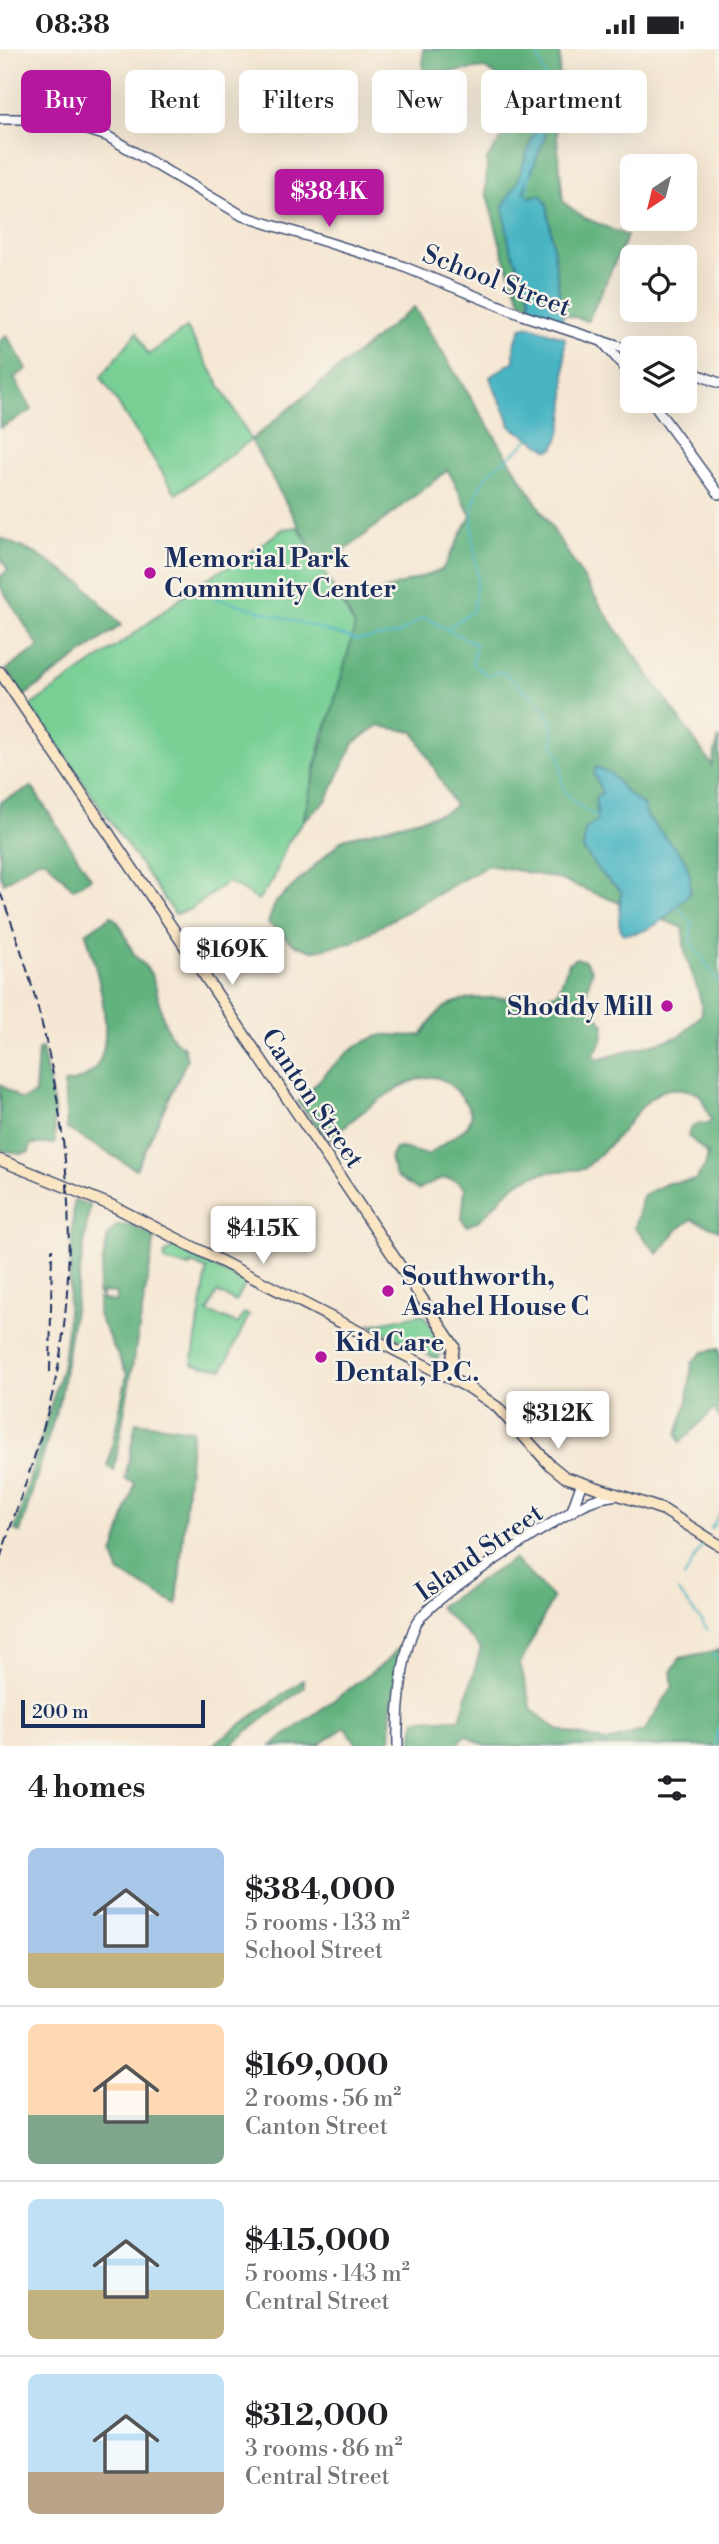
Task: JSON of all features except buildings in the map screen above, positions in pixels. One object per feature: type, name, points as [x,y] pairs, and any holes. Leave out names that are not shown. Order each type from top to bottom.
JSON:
[{"type":"main road","name":"Canton Street","points":[[0,673],[455,1349],[449,1377]]},
{"type":"main road","points":[[0,1160],[113,1206],[449,1377],[489,1400],[554,1469],[585,1486],[671,1513],[719,1545]]},
{"type":"street","name":"School Street","points":[[0,119],[53,119],[107,136],[243,216],[397,264],[511,311],[620,347]]},
{"type":"street","points":[[601,340],[620,362]]},
{"type":"street","points":[[697,374],[719,383]]},
{"type":"street","points":[[660,413],[719,494]]},
{"type":"street","name":"Island Street","points":[[584,1504],[585,1486]]},
{"type":"street","name":"Island Street","points":[[566,1517],[585,1486]]},
{"type":"street","name":"Island Street","points":[[398,1746],[401,1693],[411,1640],[419,1619],[458,1586],[584,1504],[620,1495]]},
{"type":"green space","points":[[423,49],[560,49],[559,70],[423,70]]},
{"type":"green space","points":[[505,133],[557,133],[563,202],[585,218],[627,236],[623,245],[620,245],[620,251],[588,321],[521,301],[504,257],[486,192],[487,159]]},
{"type":"green space","points":[[414,307],[604,611],[712,765],[719,737],[719,1230],[692,1219],[677,1230],[658,1254],[635,1228],[643,1195],[668,1183],[695,1180],[705,1166],[708,1154],[688,1136],[690,1129],[700,1123],[708,1124],[711,1119],[700,1095],[685,1089],[661,1092],[642,1107],[584,1169],[550,1172],[526,1179],[511,1188],[481,1218],[467,1226],[462,1219],[465,1188],[453,1180],[442,1179],[418,1190],[396,1176],[390,1158],[395,1149],[402,1148],[428,1155],[467,1127],[472,1115],[461,1096],[444,1080],[430,1077],[418,1079],[391,1092],[329,1140],[298,1102],[359,1045],[383,1035],[421,1035],[438,1013],[463,1000],[528,998],[558,992],[569,963],[576,958],[585,961],[592,970],[585,999],[604,1025],[602,1041],[594,1054],[597,1060],[681,1036],[702,1014],[699,993],[685,951],[684,928],[556,878],[489,865],[352,942],[312,951],[295,945],[268,923],[275,903],[343,839],[443,813],[455,806],[414,732],[378,726],[354,743],[326,801],[303,821],[355,626],[343,604],[442,570],[471,516],[448,470],[322,568],[251,440]]},
{"type":"green space","points":[[187,328],[251,440],[176,494],[101,377],[137,332],[148,355]]},
{"type":"green space","points":[[7,336],[27,369],[14,378],[32,410],[0,428],[0,341]]},
{"type":"green space","points":[[298,527],[355,626],[337,701],[323,733],[303,821],[287,844],[273,880],[258,900],[228,882],[191,909],[175,914],[30,706],[130,637],[204,580],[240,560],[283,529]]},
{"type":"green space","points":[[0,538],[36,554],[83,584],[121,625],[24,696],[6,670],[39,647],[0,586],[0,577],[8,570],[0,557]]},
{"type":"green space","points":[[32,787],[91,878],[73,889],[46,860],[38,860],[4,883],[0,874],[0,802]]},
{"type":"green space","points":[[111,916],[120,925],[133,953],[151,975],[166,1026],[176,1042],[184,1047],[187,1060],[136,1169],[67,1129],[64,1083],[85,1077],[98,1063],[104,1044],[102,997],[86,933]]},
{"type":"green space","points":[[42,1048],[54,1107],[55,1144],[31,1144],[29,1152],[21,1154],[0,1150],[0,1084],[21,1100],[35,1094],[38,1050]]},
{"type":"green space","points":[[74,1200],[90,1205],[61,1395],[20,1533],[15,1530],[62,1367],[67,1329]]},
{"type":"green space","points":[[118,1225],[132,1226],[155,1237],[114,1471],[108,1466],[127,1374],[98,1315],[98,1299],[116,1302],[117,1293],[102,1292],[102,1297],[97,1293],[108,1235]]},
{"type":"green space","points":[[173,1247],[246,1283],[236,1302],[217,1292],[208,1312],[238,1324],[244,1313],[249,1315],[223,1369],[192,1364],[207,1270],[191,1263],[190,1267],[166,1262],[164,1255]]},
{"type":"green space","points":[[423,1314],[444,1348],[437,1359],[370,1325]]},
{"type":"green space","points":[[719,1349],[719,1418],[714,1409],[680,1443],[677,1434],[688,1401],[692,1363],[703,1352]]},
{"type":"green space","points":[[136,1422],[192,1430],[177,1605],[120,1573],[113,1556],[135,1483],[125,1479]]},
{"type":"green space","points":[[514,1559],[553,1598],[520,1664],[532,1710],[558,1730],[607,1742],[645,1730],[673,1686],[671,1672],[680,1658],[719,1650],[719,1746],[485,1746],[465,1735],[456,1746],[412,1746],[415,1719],[460,1719],[481,1648],[439,1607]]},
{"type":"green space","points":[[403,1642],[405,1646],[391,1707],[390,1746],[358,1746],[345,1727],[318,1746],[271,1746],[387,1661]]},
{"type":"green space","points":[[303,1680],[304,1687],[229,1746],[211,1746]]},
{"type":"water","points":[[534,133],[544,133],[524,191],[529,197],[541,195],[547,204],[563,320],[534,313],[530,308],[530,297],[509,244],[503,206],[517,183]]},
{"type":"water","points":[[530,326],[565,338],[563,423],[554,448],[549,450],[510,426],[490,377],[514,361],[514,346],[521,328]]},
{"type":"water","points":[[596,767],[610,773],[627,793],[643,805],[648,818],[684,858],[690,876],[690,893],[660,922],[642,931],[622,933],[619,923],[621,891],[600,872],[583,849],[585,830],[598,820],[595,798],[602,793],[594,773]]},
{"type":"waterway","points":[[535,49],[543,70]]},
{"type":"waterway","points":[[527,198],[530,173]]},
{"type":"waterway","points":[[531,436],[491,472],[480,486],[472,520],[477,578],[473,611],[446,629],[476,644],[472,664],[487,675],[502,671],[539,702],[551,721],[553,745],[560,758],[563,788],[576,803],[598,817]]},
{"type":"waterway","points":[[210,596],[358,640],[399,634],[424,617],[445,628]]},
{"type":"waterway","points":[[678,906],[692,924],[690,940],[719,983]]},
{"type":"waterway","points":[[711,1529],[719,1515]]},
{"type":"waterway","points":[[684,1578],[703,1543]]},
{"type":"waterway","points":[[678,1591],[708,1630]]},
{"type":"waterway","points":[[712,1654],[719,1660]]},
{"type":"waterway","points":[[716,1746],[719,1724]]},
{"type":"railway","points":[[0,892],[37,1004],[50,1062],[67,1179],[69,1239],[67,1298],[55,1382],[42,1433],[0,1559]]},
{"type":"railway","points":[[50,1372],[52,1249]]},
{"type":"place","name":"Memorial Park Community Center","points":[[150,573]]},
{"type":"place","name":"Shoddy Mill","points":[[667,1006]]},
{"type":"place","name":"Southworth, Asahel House C","points":[[388,1291]]},
{"type":"place","name":"Kid Care Dental, P.C.","points":[[321,1357]]}]
